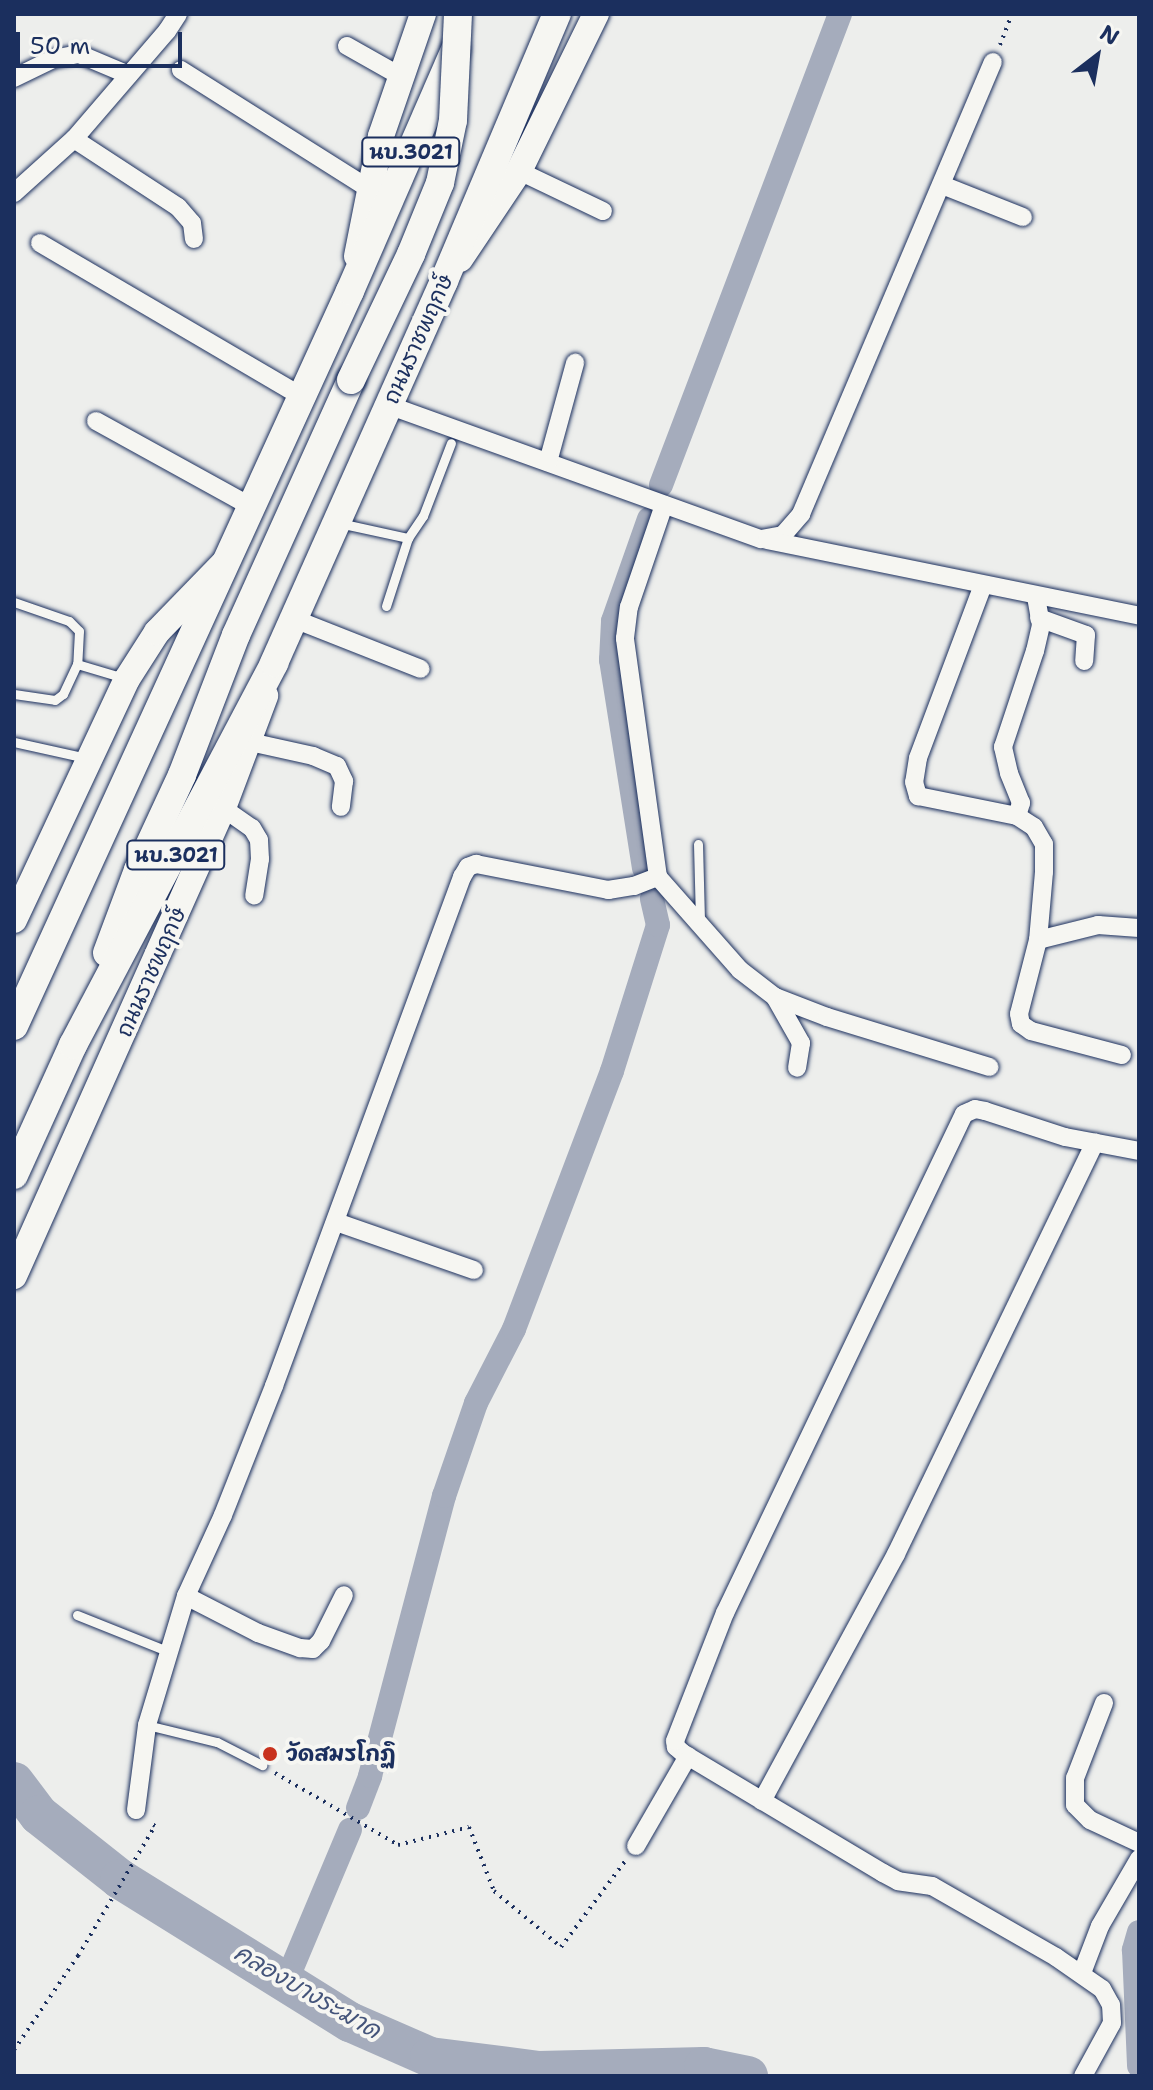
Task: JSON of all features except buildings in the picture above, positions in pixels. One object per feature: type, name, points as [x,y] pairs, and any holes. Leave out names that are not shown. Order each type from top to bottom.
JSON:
[{"type":"main road","points":[[73,1045],[138,870],[182,775],[236,635],[411,254],[440,183],[453,120],[458,14]]},
{"type":"main road","name":"นบ.3021","points":[[14,1026],[350,291],[471,14]]},
{"type":"main road","name":"ถนนราชพฤกษ์","points":[[14,1175],[73,1045],[274,663],[444,281],[557,14]]},
{"type":"main road","points":[[444,281],[519,171],[596,14]]},
{"type":"main road","points":[[350,291],[381,136],[418,16]]},
{"type":"main road","points":[[14,920],[127,679],[157,632],[225,562]]},
{"type":"main road","name":"ถนนราชพฤกษ์","points":[[14,1276],[223,808],[250,742],[274,663]]},
{"type":"street","points":[[14,193],[74,139],[178,14]]},
{"type":"street","points":[[347,46],[400,76]]},
{"type":"street","points":[[14,78],[53,59],[79,54],[129,75]]},
{"type":"street","points":[[761,539],[783,535],[801,514],[993,62]]},
{"type":"street","points":[[181,70],[371,190]]},
{"type":"street","points":[[74,139],[178,207],[192,223],[194,239]]},
{"type":"street","points":[[519,171],[603,211]]},
{"type":"street","points":[[942,185],[1023,217]]},
{"type":"street","points":[[40,243],[301,396]]},
{"type":"street","points":[[548,462],[575,363]]},
{"type":"street","points":[[388,405],[761,539],[1139,616]]},
{"type":"street","points":[[96,421],[250,506]]},
{"type":"street","points":[[664,505],[629,607],[625,638],[658,877],[740,970],[775,997],[827,1017],[990,1067]]},
{"type":"street","points":[[983,585],[918,758],[914,782],[918,796],[1017,816],[1034,827],[1044,844],[1038,940],[1019,1014],[1021,1024],[1031,1031],[1122,1055]]},
{"type":"street","points":[[1017,816],[1021,803],[1003,747],[1035,651],[1039,618],[1036,596]]},
{"type":"street","points":[[1039,618],[1086,635],[1084,661]]},
{"type":"street","points":[[294,619],[421,669]]},
{"type":"street","points":[[250,742],[313,756],[337,766],[344,781],[341,807]]},
{"type":"street","points":[[223,808],[252,828],[259,840],[260,859],[254,896]]},
{"type":"street","points":[[136,1810],[147,1725],[186,1596],[223,1515],[468,867],[476,864],[496,866],[608,890],[634,886],[658,877]]},
{"type":"street","points":[[1038,940],[1098,925],[1139,928]]},
{"type":"street","points":[[775,997],[801,1043],[797,1068]]},
{"type":"street","points":[[1083,2076],[1112,2023],[1111,2005],[1102,1989],[1082,1973],[932,1886],[890,1877],[688,1756],[676,1747],[675,1741],[725,1613],[964,1114],[975,1109],[985,1111],[1065,1137],[1139,1151]]},
{"type":"street","points":[[762,1801],[896,1554],[1095,1143]]},
{"type":"street","points":[[336,1222],[474,1270]]},
{"type":"street","points":[[186,1596],[258,1633],[300,1648],[313,1649],[321,1641],[344,1595]]},
{"type":"street","points":[[1104,1703],[1075,1778],[1075,1805],[1090,1820],[1139,1843]]},
{"type":"street","points":[[636,1846],[688,1756]]},
{"type":"street","points":[[1082,1973],[1100,1926],[1139,1859]]},
{"type":"lane","points":[[386,606],[408,538],[423,516],[451,443]]},
{"type":"lane","points":[[335,523],[408,538]]},
{"type":"lane","points":[[14,602],[69,621],[79,631],[77,664],[63,694],[55,700],[14,694]]},
{"type":"lane","points":[[77,664],[127,679]]},
{"type":"lane","points":[[14,742],[89,759]]},
{"type":"lane","points":[[698,844],[700,924]]},
{"type":"lane","points":[[77,1615],[167,1651]]},
{"type":"lane","points":[[147,1725],[217,1742],[262,1765]]},
{"type":"path","points":[[993,62],[1012,14]]},
{"type":"path","points":[[262,1765],[398,1845],[469,1827],[494,1891],[561,1947],[636,1846]]},
{"type":"path","points":[[14,2050],[78,1956],[155,1826],[136,1810]]},
{"type":"waterway","points":[[661,485],[840,14]]},
{"type":"waterway","points":[[644,868],[611,660],[613,621],[649,519]]},
{"type":"waterway","points":[[358,1808],[370,1776],[444,1496],[476,1403],[514,1329],[612,1071],[658,925],[652,899]]},
{"type":"waterway","name":"คลองบางระมาด","points":[[14,1782],[39,1815],[120,1879],[350,2022],[430,2057],[539,2071],[704,2067],[748,2076]]},
{"type":"waterway","points":[[286,1982],[350,1830]]},
{"type":"waterway","points":[[1139,1932],[1134,1950],[1139,2066]]},
{"type":"place","name":"วัดสมรโกฏิ","points":[[270,1754]]}]
